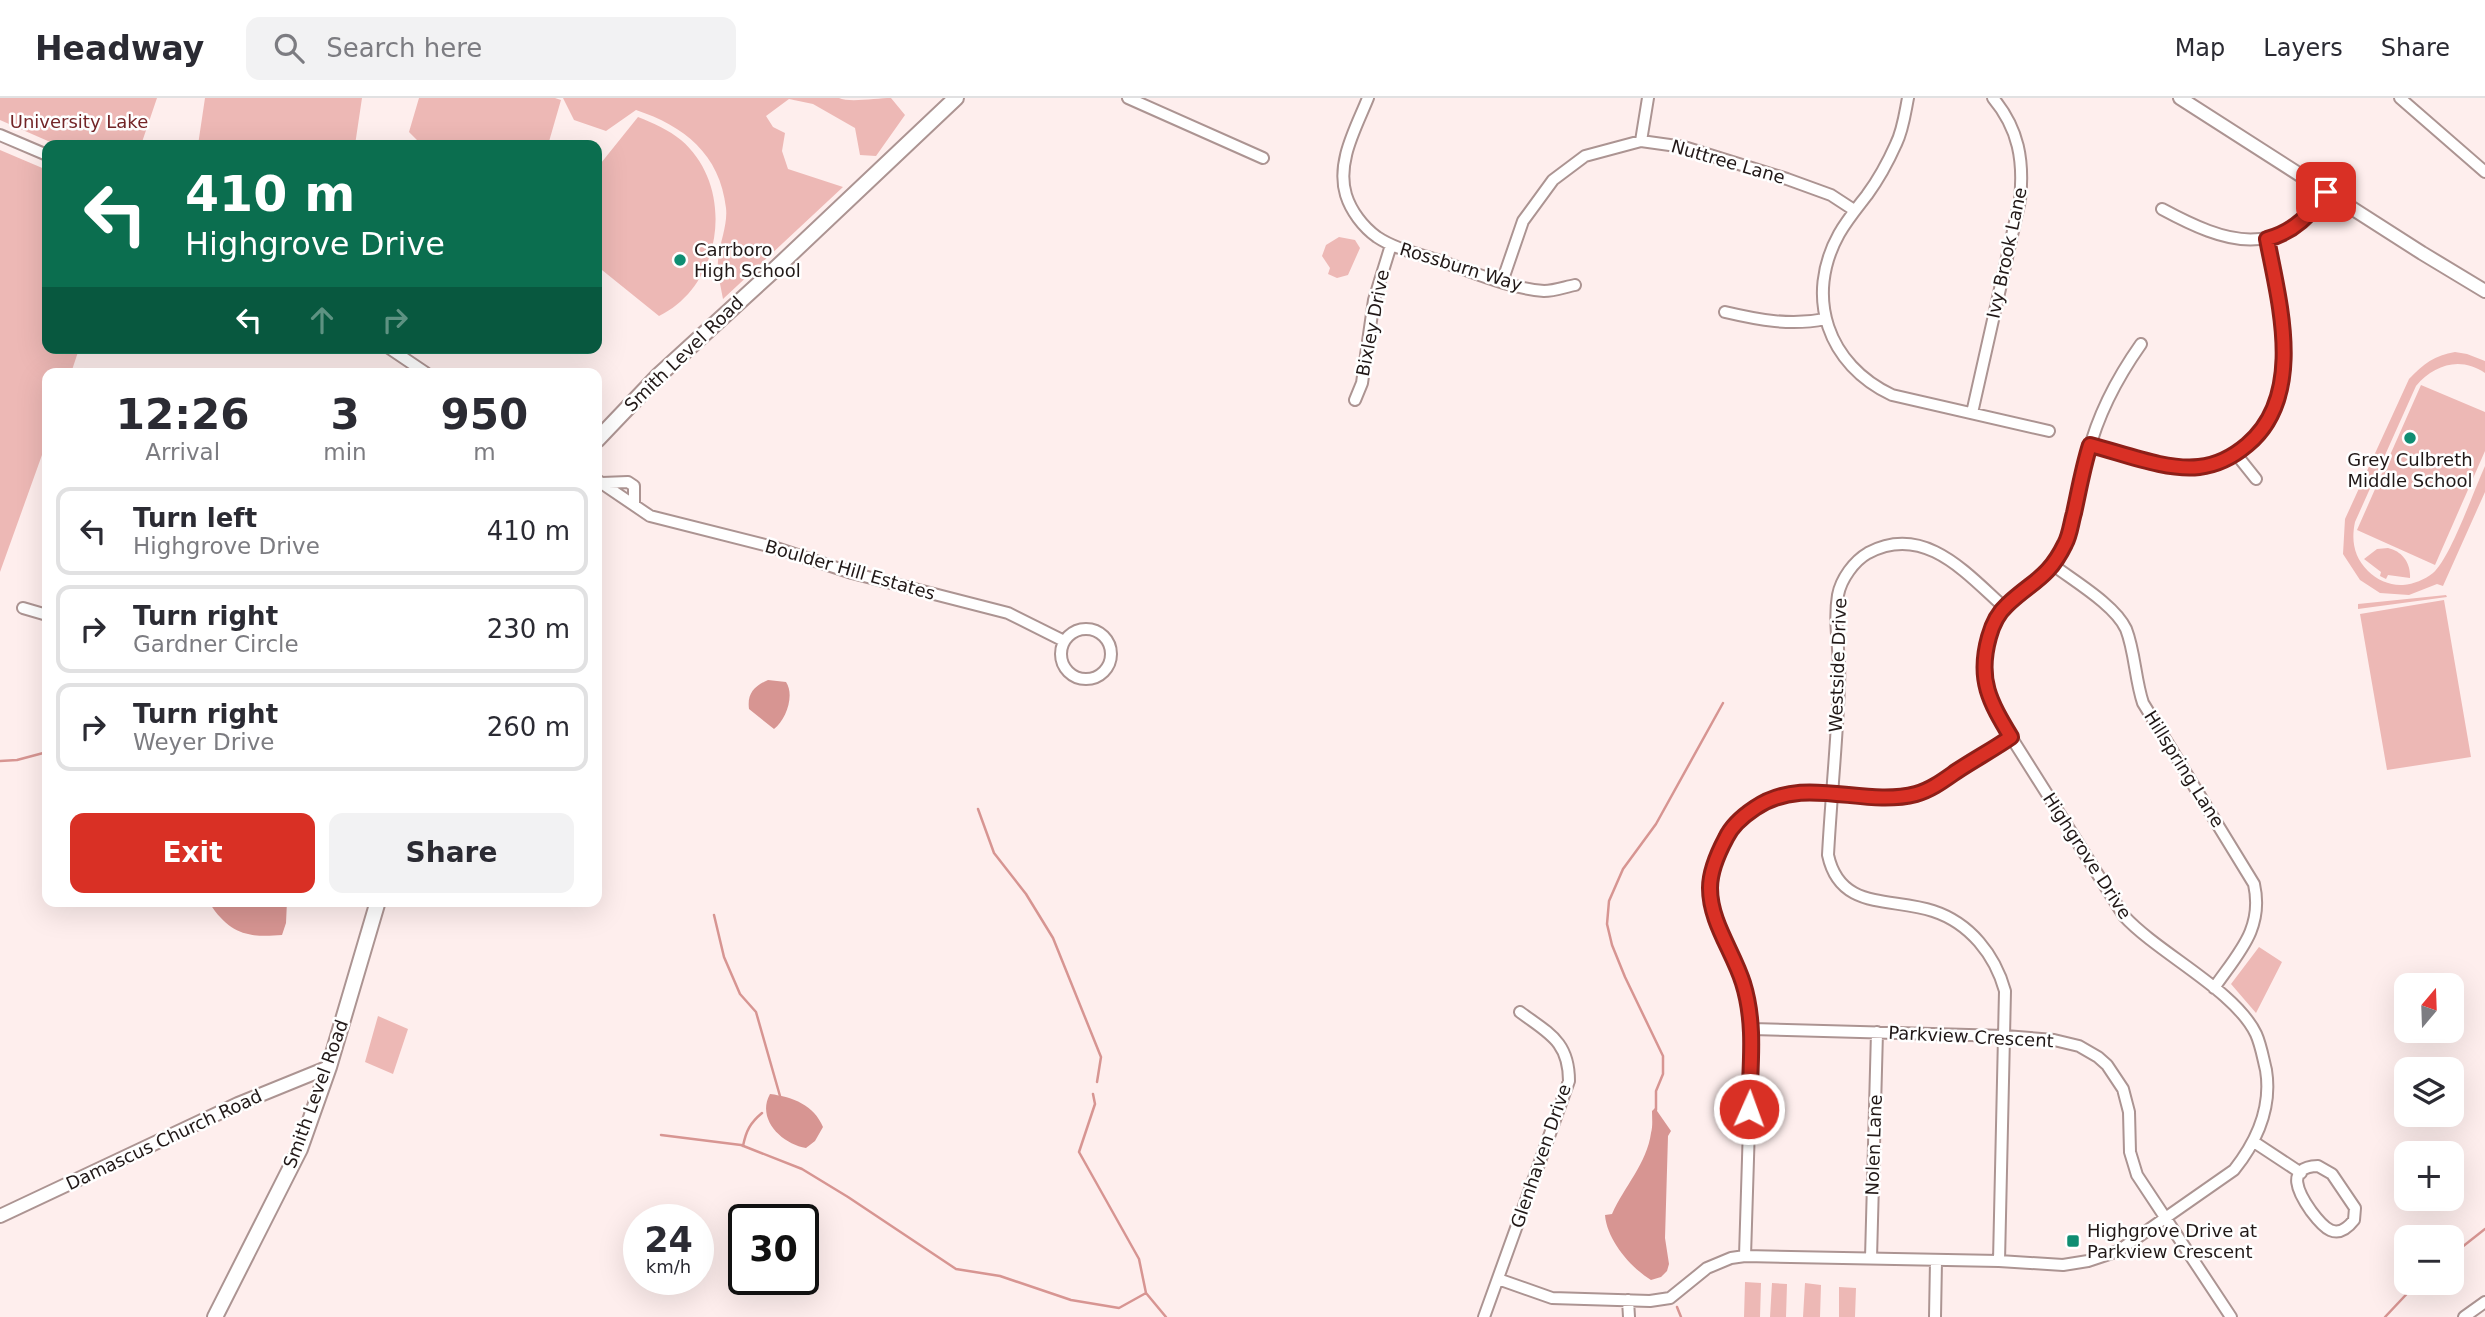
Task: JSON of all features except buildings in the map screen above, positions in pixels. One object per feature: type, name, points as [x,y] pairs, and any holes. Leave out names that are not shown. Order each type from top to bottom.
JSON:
[{"type":"main road","name":"Smith Level Road","points":[[602,435],[666,368],[956,98]]},
{"type":"main road","name":"Smith Level Road","points":[[215,1317],[300,1149],[329,1067],[376,907]]},
{"type":"street","points":[[1128,98],[1263,158]]},
{"type":"street","name":"Rossburn Way","points":[[1368,98],[1346,152],[1343,176],[1353,211],[1365,226],[1391,245],[1502,282],[1548,291],[1575,285]]},
{"type":"street","points":[[1641,141],[1648,98]]},
{"type":"street","points":[[1908,98],[1897,142],[1867,195],[1839,234],[1827,263],[1822,298],[1829,332],[1842,356],[1870,383],[1904,399],[2049,431]]},
{"type":"street","name":"Ivy Brook Lane","points":[[1972,414],[2023,177],[2018,139],[1993,98]]},
{"type":"street","points":[[2180,98],[2485,290]]},
{"type":"street","points":[[2406,100],[2485,172]]},
{"type":"street","points":[[0,135],[42,153]]},
{"type":"street","name":"Nuttree Lane","points":[[1502,282],[1523,221],[1553,180],[1585,156],[1641,141],[1685,147],[1787,179],[1830,195],[1854,210]]},
{"type":"street","points":[[2162,209],[2188,223],[2219,234],[2267,239],[2285,233],[2304,220],[2326,192]]},
{"type":"street","points":[[2090,445],[2166,465],[2186,467],[2212,464],[2236,454],[2252,441],[2264,427],[2276,402],[2282,377],[2283,329],[2279,294],[2267,239]]},
{"type":"street","name":"Bixley Drive","points":[[1355,400],[1362,383],[1374,300],[1391,245]]},
{"type":"street","points":[[1725,312],[1784,323],[1808,323],[1825,319]]},
{"type":"street","name":"Highgrove Drive","points":[[1498,1279],[1552,1298],[1650,1301],[1671,1298],[1707,1268],[1731,1258],[1745,1256],[1999,1261],[2063,1265],[2088,1261],[2118,1251],[2234,1170],[2254,1142],[2267,1101],[2268,1081],[2255,1032],[2238,1010],[2214,988],[2138,931],[2124,915],[1994,709],[1983,672],[1990,633],[2004,607],[2043,578],[2067,541],[2090,445],[2109,396],[2141,344]]},
{"type":"street","points":[[398,354],[419,368]]},
{"type":"street","points":[[2236,454],[2256,479]]},
{"type":"street","name":"Boulder Hill Estates","points":[[602,483],[650,516],[773,547],[852,573],[1008,612],[1065,641]]},
{"type":"street","name":"Westside Drive","points":[[1999,1261],[2005,991],[2000,975],[1987,951],[1952,919],[1931,910],[1873,901],[1857,895],[1831,872],[1828,855],[1840,683],[1838,593],[1847,574],[1861,557],[1887,545],[1908,543],[1950,560],[2004,607]]},
{"type":"street","name":"Hillspring Lane","points":[[2053,565],[2111,609],[2121,620],[2127,631],[2137,688],[2143,703],[2254,884],[2258,903],[2251,933],[2214,988]]},
{"type":"street","points":[[23,608],[42,614]]},
{"type":"street","points":[[1084,629],[1099,633],[1110,645],[1107,669],[1088,679],[1073,676],[1067,671],[1061,656],[1065,641],[1076,631],[1084,629]]},
{"type":"street","points":[[1745,1256],[1752,1029],[1743,981],[1713,909],[1710,887],[1713,867],[1730,830],[1746,814],[1768,799],[1789,793],[1816,791],[1888,797],[1915,794],[1936,786],[2011,737]]},
{"type":"street","name":"Glenhaven Drive","points":[[1484,1317],[1569,1081],[1569,1063],[1556,1039],[1520,1012]]},
{"type":"street","name":"Parkview Crescent","points":[[1752,1029],[2004,1037],[2068,1042],[2088,1050],[2107,1065],[2119,1080],[2129,1112],[2130,1152],[2137,1175],[2231,1317]]},
{"type":"street","name":"Nolen Lane","points":[[1871,1258],[1877,1032]]},
{"type":"street","name":"Damascus Church Road","points":[[0,1216],[238,1104],[329,1067]]},
{"type":"street","points":[[2254,1142],[2301,1173]]},
{"type":"street","points":[[2318,1166],[2332,1174],[2355,1208],[2351,1224],[2337,1231],[2322,1226],[2298,1193],[2297,1180],[2301,1173],[2307,1168],[2318,1166]]},
{"type":"street","points":[[1935,1317],[1937,1261]]},
{"type":"street","points":[[1628,1300],[1629,1317]]},
{"type":"street","points":[[2464,1317],[2485,1302]]},
{"type":"green space","name":"University Lake","points":[[0,98],[157,98],[143,140],[46,140],[0,120]]},
{"type":"green space","points":[[205,98],[362,98],[356,140],[199,140]]},
{"type":"green space","points":[[419,98],[561,100],[549,140],[417,140],[409,132]]},
{"type":"green space","points":[[563,98],[891,98],[905,115],[876,156],[860,155],[855,128],[813,104],[789,99],[766,116],[773,127],[785,133],[782,151],[788,169],[843,187],[723,299],[718,266],[726,208],[716,172],[708,157],[669,124],[636,110],[606,131],[574,120]]},
{"type":"green space","points":[[638,117],[681,140],[698,160],[710,183],[715,208],[715,234],[709,259],[697,282],[681,301],[659,316],[602,270],[602,162]]},
{"type":"green space","name":"University Lake","points":[[0,150],[42,168],[42,354],[77,354],[73,368],[42,368],[42,455],[0,572]]},
{"type":"green space","points":[[1339,237],[1355,240],[1360,248],[1348,275],[1337,278],[1328,274],[1330,268],[1322,256],[1326,245]]},
{"type":"green space","points":[[2455,352],[2485,361],[2485,373],[2466,365],[2448,365],[2431,373],[2416,386],[2355,522],[2354,542],[2363,566],[2380,580],[2398,585],[2415,583],[2426,578],[2447,554],[2485,466],[2485,492],[2443,586],[2437,584],[2409,595],[2380,593],[2360,580],[2343,554],[2345,519],[2409,379],[2430,361]]},
{"type":"green space","points":[[2421,385],[2485,412],[2485,451],[2435,565],[2357,530]]},
{"type":"green space","points":[[2388,548],[2405,558],[2410,578],[2388,575],[2386,579],[2364,559],[2377,549]]},
{"type":"green space","points":[[2447,597],[2358,609],[2358,604]]},
{"type":"green space","points":[[2444,600],[2471,757],[2387,770],[2360,614]]},
{"type":"green space","points":[[2259,947],[2282,962],[2256,1013],[2231,984]]},
{"type":"green space","points":[[378,1016],[408,1029],[393,1074],[365,1062]]},
{"type":"green space","points":[[1745,1282],[1761,1283],[1760,1317],[1744,1317]]},
{"type":"green space","points":[[1772,1283],[1787,1284],[1786,1317],[1770,1317]]},
{"type":"green space","points":[[1805,1283],[1821,1285],[1820,1317],[1803,1317]]},
{"type":"green space","points":[[1839,1287],[1856,1288],[1855,1317],[1839,1317]]},
{"type":"shaded area","points":[[768,680],[786,682],[790,694],[785,714],[774,729],[749,709],[752,691]]},
{"type":"shaded area","points":[[212,907],[287,907],[282,935],[259,936],[241,932]]},
{"type":"shaded area","points":[[770,1094],[802,1103],[814,1113],[823,1127],[815,1141],[806,1148],[780,1136],[766,1112]]},
{"type":"shaded area","points":[[1655,1108],[1671,1131],[1668,1136],[1665,1238],[1669,1264],[1661,1277],[1651,1280],[1635,1268],[1621,1252],[1610,1234],[1605,1215],[1612,1214],[1645,1155],[1652,1130],[1652,1111]]},
{"type":"waterway","points":[[1656,1110],[1656,1091],[1663,1074],[1663,1056],[1612,945],[1607,924],[1609,901],[1623,869],[1656,824],[1723,703]]},
{"type":"waterway","points":[[0,761],[42,753]]},
{"type":"waterway","points":[[978,809],[994,853],[1026,894],[1053,938],[1101,1057],[1097,1082]]},
{"type":"waterway","points":[[714,915],[724,957],[740,994],[756,1012],[780,1096]]},
{"type":"waterway","points":[[1093,1094],[1095,1104],[1079,1152],[1139,1259],[1146,1293],[1166,1317]]},
{"type":"waterway","points":[[743,1146],[749,1128],[762,1113]]},
{"type":"waterway","points":[[661,1135],[741,1145],[802,1169],[956,1269],[1000,1276],[1071,1300],[1119,1308],[1146,1293]]},
{"type":"waterway","points":[[2464,1246],[2485,1229]]},
{"type":"waterway","points":[[2385,1317],[2406,1295]]},
{"type":"waterway","points":[[1677,1307],[1681,1317]]},
{"type":"place","name":"Carrboro High School","points":[[680,260]]},
{"type":"place","name":"Grey Culbreth Middle School","points":[[2410,438]]},
{"type":"place","name":"Highgrove Drive at Parkview Crescent","points":[[2073,1241]]},
{"type":"route","points":[[1749,1109],[1752,1029],[1749,1005],[1743,981],[1713,909],[1710,887],[1713,867],[1730,830],[1746,814],[1768,799],[1789,793],[1816,791],[1888,797],[1915,794],[1936,786],[2011,737],[1994,709],[1986,688],[1983,672],[1990,633],[2004,607],[2043,578],[2067,541],[2090,445],[2166,465],[2200,467],[2225,460],[2252,441],[2264,427],[2276,402],[2284,354],[2279,294],[2267,239],[2285,233],[2304,220],[2326,192]]}]
